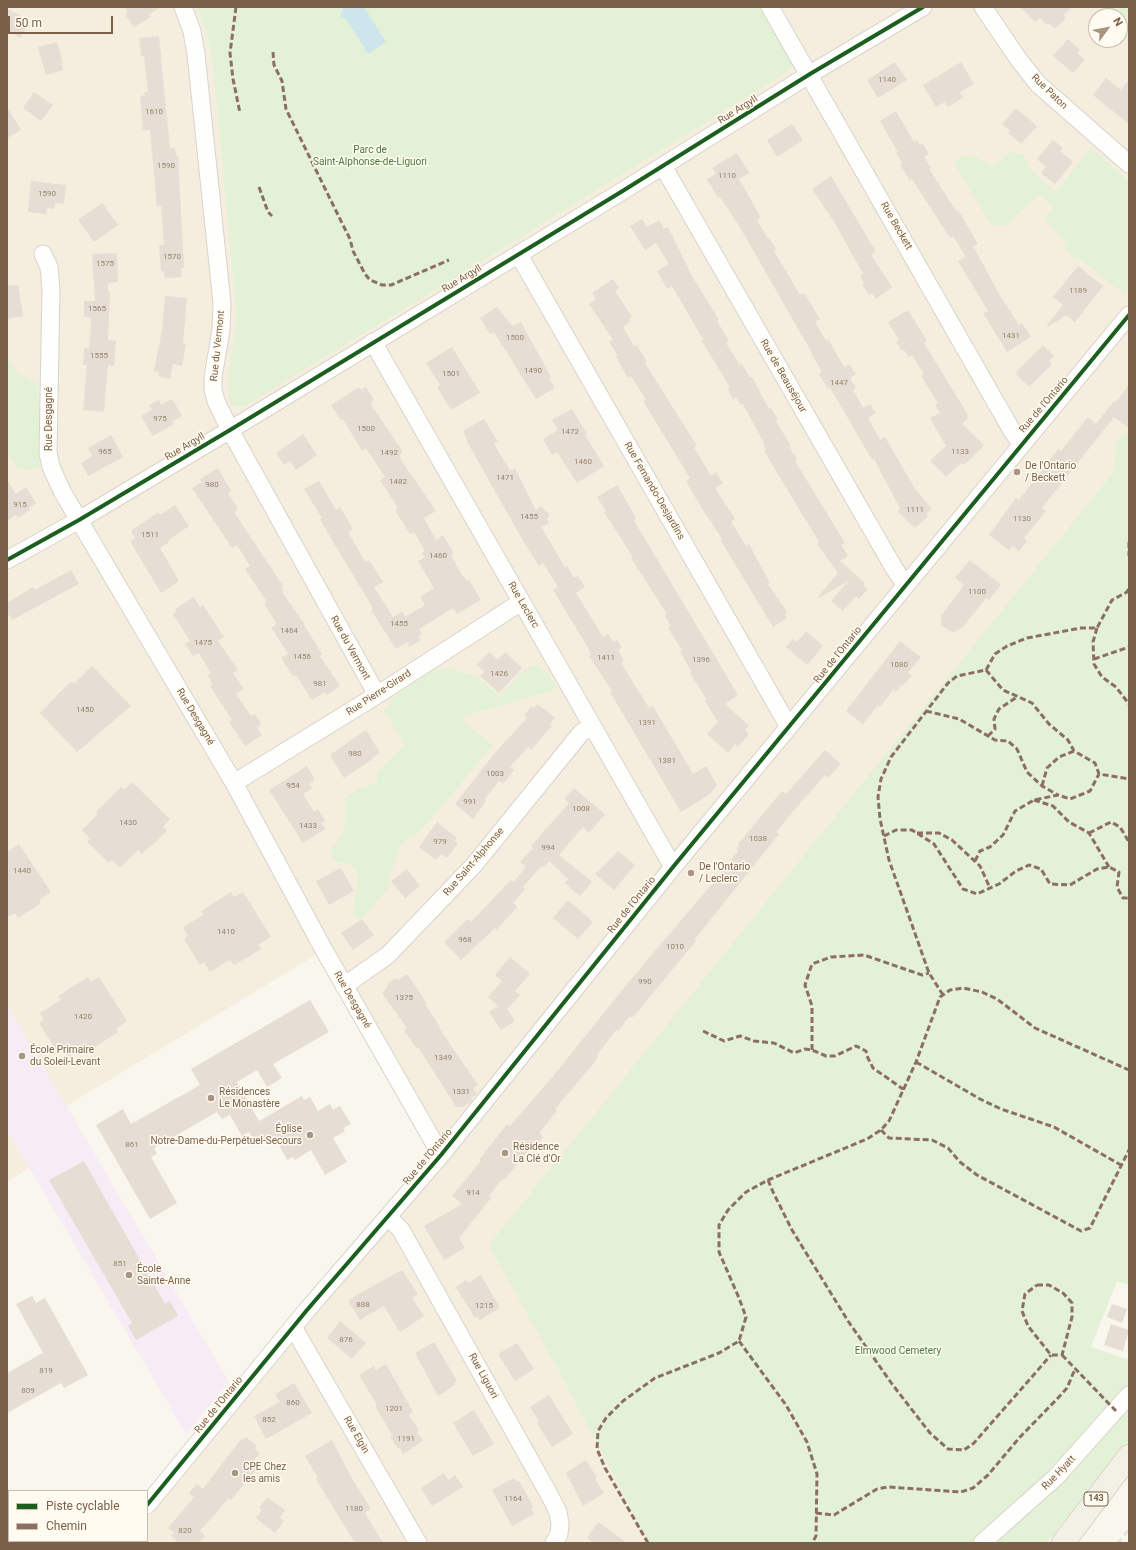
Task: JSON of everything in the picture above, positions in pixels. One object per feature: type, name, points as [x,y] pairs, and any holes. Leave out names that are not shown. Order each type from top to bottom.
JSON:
[{"type":"main road","name":"143","points":[[1063,1543],[1129,1456]]},
{"type":"street","name":"Rue du Vermont","points":[[183,7],[192,31],[196,54],[222,303],[222,330],[213,377],[213,389],[216,401],[230,430],[377,695]]},
{"type":"street","name":"Rue Beckett","points":[[770,7],[810,74],[1011,429],[1021,444]]},
{"type":"street","name":"Rue Argyll","points":[[7,560],[79,520],[230,430],[373,342],[519,255],[810,74],[922,7]]},
{"type":"street","name":"Rue Paton","points":[[983,7],[1019,60],[1038,84],[1129,164]]},
{"type":"street","name":"Rue de Beauséjour","points":[[663,166],[894,568],[905,584]]},
{"type":"street","name":"Rue Desgagné","points":[[43,254],[49,267],[51,289],[48,453],[51,467],[63,493],[234,783],[344,986],[441,1156]]},
{"type":"street","name":"Rue Fernando-Desjardins","points":[[519,255],[789,727]]},
{"type":"street","name":"Rue de l'Ontario","points":[[148,1504],[293,1328],[441,1156],[905,584],[1129,315]]},
{"type":"street","name":"Rue Leclerc","points":[[373,342],[674,867]]},
{"type":"street","name":"Rue Pierre-Girard","points":[[234,783],[377,695],[521,602]]},
{"type":"street","name":"Rue Saint-Alphonse","points":[[344,986],[388,955],[474,865],[581,733],[592,726]]},
{"type":"street","name":"Rue Liguori","points":[[388,1217],[402,1230],[550,1496],[558,1512],[560,1524],[559,1534],[554,1543]]},
{"type":"street","name":"Rue Elgin","points":[[293,1328],[418,1543]]},
{"type":"street","name":"Rue Hyatt","points":[[982,1543],[1056,1477],[1129,1395]]},
{"type":"shaded area","points":[[7,7],[1129,7],[1129,455],[553,1360],[649,1543],[116,1543],[148,1542],[148,1504],[441,1155],[324,950],[66,1106],[7,1005]]},
{"type":"shaded area","name":"École Sainte-Anne","points":[[7,1005],[229,1382],[186,1434],[7,1130]]},
{"type":"shaded area","points":[[7,1130],[29,1168],[7,1182]]},
{"type":"green space","name":"Parc de Saint-Alphonse-de-Liguori","points":[[198,7],[762,7],[792,61],[792,67],[789,71],[464,272],[246,405],[238,407],[230,403],[227,384],[236,320],[213,64],[209,42]]},
{"type":"green space","points":[[1100,7],[1129,7],[1129,45],[1128,8]]},
{"type":"green space","points":[[1091,148],[1129,181],[1129,287],[1124,294],[1079,258],[1073,258],[1063,245],[1067,241],[1044,219],[1054,208],[1039,195],[1006,225],[992,226],[955,165],[961,155],[978,158],[992,165],[1003,159],[1011,151],[1024,155],[1030,170],[1056,192]]},
{"type":"green space","points":[[7,360],[18,373],[38,384],[40,467],[28,470],[16,467],[7,451]]},
{"type":"green space","name":"Elmwood Cemetery","points":[[1124,433],[1129,433],[1129,1285],[1117,1281],[1091,1347],[1129,1360],[1129,1442],[1047,1543],[649,1543],[553,1360],[489,1245],[1114,472],[1116,444]]},
{"type":"green space","points":[[537,665],[548,673],[556,687],[554,690],[464,716],[461,720],[493,745],[419,833],[409,837],[400,846],[388,881],[391,885],[360,920],[353,915],[358,874],[351,865],[337,862],[330,852],[344,831],[346,812],[344,799],[357,789],[370,786],[377,781],[377,773],[403,746],[400,737],[384,710],[395,696],[432,671],[449,668],[478,678],[500,696],[525,669]]},
{"type":"water","points":[[344,7],[364,7],[386,42],[368,54],[346,19],[340,17]]},
{"type":"building","points":[[125,7],[161,7],[149,14],[151,17],[134,27],[125,14],[128,12]]},
{"type":"building","points":[[1020,7],[1072,7],[1064,15],[1066,18],[1055,29],[1049,23],[1047,25],[1040,18],[1035,22]]},
{"type":"building","points":[[7,9],[23,17],[21,21],[28,24],[21,38],[7,31]]},
{"type":"building","points":[[159,36],[170,148],[175,148],[176,156],[178,156],[184,268],[181,268],[182,277],[165,278],[164,271],[161,271],[159,245],[164,245],[161,206],[157,206],[150,130],[143,130],[140,96],[145,95],[144,92],[148,92],[144,56],[141,56],[139,38]]},
{"type":"building","points":[[1068,39],[1080,50],[1077,53],[1085,60],[1073,73],[1053,56]]},
{"type":"building","points":[[57,42],[63,63],[61,63],[63,70],[46,75],[38,47]]},
{"type":"building","points":[[895,62],[907,80],[878,98],[867,80]]},
{"type":"building","points":[[961,62],[974,84],[960,92],[963,98],[948,107],[945,102],[936,107],[923,85]]},
{"type":"building","points":[[1106,78],[1121,90],[1129,80],[1129,124],[1093,95]]},
{"type":"building","points":[[34,92],[53,105],[41,121],[23,108]]},
{"type":"building","points":[[7,107],[21,130],[7,138]]},
{"type":"building","points":[[1016,108],[1037,126],[1021,144],[1008,133],[1010,131],[1002,124]]},
{"type":"building","points":[[896,111],[914,142],[917,140],[920,145],[922,143],[929,154],[924,157],[931,168],[929,169],[956,211],[958,210],[978,244],[973,246],[999,294],[1019,325],[1022,323],[1031,337],[1007,352],[983,313],[988,311],[958,261],[966,257],[953,236],[950,238],[912,179],[910,181],[900,164],[902,163],[896,153],[898,152],[880,121]]},
{"type":"building","points":[[792,124],[803,140],[777,157],[767,140]]},
{"type":"building","points":[[1053,140],[1063,148],[1060,151],[1073,162],[1055,184],[1041,173],[1046,167],[1037,159]]},
{"type":"building","points":[[737,153],[749,173],[739,179],[761,218],[757,220],[768,239],[769,238],[776,249],[774,251],[800,295],[804,293],[820,319],[815,322],[826,341],[828,339],[844,367],[849,364],[856,374],[850,378],[856,388],[853,390],[863,408],[870,404],[876,413],[868,418],[880,440],[885,437],[915,489],[932,509],[926,514],[928,517],[915,528],[898,511],[900,508],[874,459],[872,460],[837,399],[830,388],[828,389],[819,374],[822,372],[812,353],[741,229],[720,197],[718,198],[707,179],[716,174],[712,168]]},
{"type":"building","points":[[831,176],[876,252],[871,255],[892,287],[876,299],[872,293],[869,295],[862,284],[864,283],[860,276],[863,274],[835,223],[812,189]]},
{"type":"building","points":[[31,181],[66,185],[64,204],[55,203],[54,209],[47,208],[46,214],[28,212]]},
{"type":"building","points":[[102,203],[118,225],[94,242],[78,220]]},
{"type":"building","points":[[642,219],[647,227],[659,220],[664,229],[668,227],[692,276],[719,320],[717,321],[729,341],[726,343],[740,365],[742,364],[750,378],[752,377],[769,409],[771,408],[778,420],[776,421],[791,446],[789,447],[797,460],[795,461],[845,543],[841,545],[848,556],[840,561],[865,583],[863,585],[868,589],[859,599],[856,596],[843,611],[831,601],[848,581],[819,598],[818,597],[838,573],[817,544],[819,542],[764,451],[766,449],[763,444],[764,443],[743,404],[741,405],[736,397],[733,399],[728,389],[730,387],[701,340],[703,339],[672,286],[667,289],[657,271],[669,264],[656,243],[645,250],[630,226]]},
{"type":"building","points":[[117,253],[118,282],[108,283],[108,291],[110,291],[108,340],[116,341],[114,366],[108,365],[104,412],[83,410],[87,365],[83,365],[84,348],[89,349],[91,326],[90,317],[84,317],[84,301],[95,301],[92,254]]},
{"type":"building","points":[[1078,266],[1103,286],[1075,322],[1066,315],[1048,327],[1047,325],[1063,305],[1053,297]]},
{"type":"building","points":[[613,279],[619,288],[615,291],[632,317],[629,319],[630,322],[623,327],[634,346],[637,345],[647,362],[645,363],[697,446],[694,447],[711,476],[716,472],[723,483],[715,488],[735,519],[731,522],[746,546],[749,544],[770,583],[768,584],[787,612],[785,614],[787,618],[773,627],[721,541],[723,540],[686,481],[690,478],[643,401],[646,400],[631,376],[628,378],[621,366],[616,356],[618,356],[609,342],[613,340],[589,304],[596,299],[592,293]]},
{"type":"building","points":[[18,285],[23,316],[7,319],[7,286]]},
{"type":"building","points":[[165,296],[187,298],[183,343],[186,344],[182,366],[173,364],[170,379],[158,376],[159,372],[154,371],[162,330]]},
{"type":"building","points":[[497,307],[512,326],[521,322],[551,377],[549,378],[555,388],[536,399],[494,332],[490,334],[480,318]]},
{"type":"building","points":[[908,310],[927,341],[924,343],[968,415],[966,416],[968,419],[962,423],[984,445],[964,465],[961,463],[946,477],[930,461],[946,446],[930,418],[940,413],[935,405],[938,403],[921,376],[924,374],[912,355],[909,357],[904,350],[902,351],[896,342],[899,340],[888,322]]},
{"type":"building","points":[[1043,345],[1054,356],[1049,361],[1052,364],[1029,387],[1015,373]]},
{"type":"building","points":[[452,347],[480,393],[451,410],[437,387],[440,385],[426,363]]},
{"type":"building","points":[[1129,385],[1129,428],[1114,417],[1042,508],[1046,511],[1024,538],[1027,541],[1019,551],[1013,546],[1009,550],[989,535],[1016,498],[1019,500],[1058,449],[1061,451],[1088,417],[1096,424]]},
{"type":"building","points":[[359,387],[361,390],[366,387],[374,400],[370,403],[403,452],[400,454],[401,460],[436,511],[424,518],[436,540],[443,535],[454,553],[451,555],[462,575],[467,581],[469,580],[481,600],[457,614],[453,608],[419,629],[422,634],[418,636],[421,640],[410,647],[407,642],[396,649],[371,610],[373,609],[370,603],[335,545],[320,519],[322,518],[304,489],[319,481],[336,510],[340,507],[353,529],[348,532],[365,562],[369,560],[383,582],[374,587],[393,617],[402,612],[405,617],[425,605],[420,597],[434,588],[418,561],[425,557],[422,553],[425,551],[414,532],[410,534],[395,510],[398,508],[380,480],[385,477],[366,448],[362,451],[343,419],[341,420],[331,405]]},
{"type":"building","points":[[172,399],[182,416],[172,422],[174,424],[153,436],[141,416],[152,410],[149,405],[159,400],[161,405]]},
{"type":"building","points":[[572,409],[587,434],[585,435],[604,466],[577,483],[557,452],[552,455],[543,439],[558,430],[552,420]]},
{"type":"building","points":[[484,419],[498,442],[494,444],[510,471],[515,468],[536,510],[541,506],[550,515],[547,519],[549,523],[541,527],[565,567],[567,566],[574,578],[578,576],[585,587],[576,593],[603,637],[608,634],[613,642],[617,640],[622,648],[618,650],[624,661],[621,663],[649,708],[653,706],[693,774],[706,766],[717,785],[710,794],[681,812],[610,692],[612,691],[589,656],[591,654],[587,646],[553,590],[558,587],[543,563],[539,566],[522,539],[469,445],[463,431]]},
{"type":"building","points":[[303,434],[317,455],[296,470],[290,461],[284,465],[276,453]]},
{"type":"building","points":[[111,435],[123,457],[88,476],[81,463],[92,456],[88,448]]},
{"type":"building","points":[[218,468],[231,491],[228,493],[238,509],[234,512],[283,586],[281,587],[284,591],[282,592],[305,625],[322,654],[320,656],[340,686],[327,695],[325,692],[312,700],[296,675],[293,676],[281,658],[288,654],[271,627],[277,624],[264,604],[267,602],[245,569],[250,566],[237,545],[232,548],[192,488],[202,482],[200,479]]},
{"type":"building","points":[[7,480],[16,494],[26,487],[36,503],[29,508],[30,510],[18,518],[16,515],[7,521]]},
{"type":"building","points":[[617,485],[636,518],[634,519],[636,524],[738,695],[725,704],[749,726],[745,730],[749,734],[738,747],[735,744],[728,753],[707,734],[718,722],[705,701],[707,700],[690,673],[692,672],[680,652],[682,650],[668,628],[671,626],[665,616],[667,614],[631,558],[633,557],[604,512],[606,511],[597,497]]},
{"type":"building","points":[[175,505],[189,526],[168,540],[169,542],[160,548],[179,581],[161,593],[130,541],[135,538],[131,531],[158,512],[160,515]]},
{"type":"building","points":[[970,560],[1001,585],[989,600],[986,598],[963,627],[954,632],[950,631],[942,626],[941,616],[964,585],[955,578]]},
{"type":"building","points":[[71,570],[79,584],[12,620],[7,612],[7,603],[33,587],[35,590]]},
{"type":"building","points":[[194,597],[200,607],[203,605],[224,637],[218,641],[238,670],[233,673],[244,689],[236,694],[251,716],[255,714],[261,724],[257,728],[262,735],[245,746],[229,722],[232,720],[210,686],[213,684],[207,675],[211,673],[199,653],[193,656],[185,644],[190,641],[173,614],[177,611],[175,609]]},
{"type":"building","points":[[806,631],[823,646],[807,665],[786,647],[793,639],[797,642]]},
{"type":"building","points":[[900,641],[921,657],[908,673],[912,675],[903,686],[901,685],[896,692],[893,690],[880,707],[878,705],[863,724],[846,711]]},
{"type":"building","points":[[489,652],[498,660],[505,652],[522,668],[499,693],[480,676],[485,672],[477,665]]},
{"type":"building","points":[[92,666],[131,706],[77,752],[40,713],[71,681],[74,684]]},
{"type":"building","points":[[538,704],[555,718],[550,724],[552,726],[531,750],[528,747],[510,767],[514,770],[503,784],[499,781],[484,800],[486,801],[473,819],[455,804],[494,754],[527,718],[524,715],[532,706],[534,708]]},
{"type":"building","points":[[366,730],[380,753],[344,778],[330,755]]},
{"type":"building","points":[[825,750],[841,764],[828,778],[825,775],[801,802],[776,832],[779,834],[695,939],[696,941],[633,1017],[629,1017],[618,1031],[616,1030],[597,1055],[598,1056],[594,1063],[555,1109],[557,1111],[539,1133],[543,1137],[535,1147],[533,1145],[504,1180],[502,1179],[489,1196],[491,1198],[459,1238],[465,1248],[444,1260],[424,1226],[462,1204],[452,1196],[481,1161],[479,1160],[507,1124],[510,1126],[550,1080],[628,983],[717,878],[738,851],[736,849],[740,845],[738,844],[782,791],[786,794]]},
{"type":"building","points":[[307,766],[315,780],[309,784],[312,788],[303,794],[314,812],[318,809],[325,821],[321,823],[325,829],[303,843],[269,790]]},
{"type":"building","points":[[132,782],[170,819],[163,827],[167,830],[158,839],[142,854],[138,850],[120,868],[112,860],[109,863],[87,842],[90,839],[82,830],[98,814],[96,812],[121,787],[124,790]]},
{"type":"building","points":[[574,788],[605,814],[589,833],[583,827],[559,855],[592,882],[580,896],[565,883],[568,879],[549,861],[543,867],[541,866],[523,887],[525,889],[513,903],[517,907],[496,930],[495,928],[461,960],[444,942],[468,919],[471,922],[511,880],[514,882],[526,867],[520,862],[533,848],[531,846],[569,803],[564,799]]},
{"type":"building","points":[[437,822],[457,838],[455,841],[458,843],[447,858],[441,854],[436,860],[419,847]]},
{"type":"building","points":[[19,844],[51,892],[39,900],[41,903],[18,918],[15,913],[7,917],[7,852]]},
{"type":"building","points":[[618,851],[635,865],[614,890],[595,874]]},
{"type":"building","points":[[341,868],[354,891],[329,905],[316,881]]},
{"type":"building","points":[[407,869],[420,886],[405,898],[391,881]]},
{"type":"building","points":[[231,892],[234,897],[243,892],[271,937],[258,945],[261,949],[234,965],[230,960],[210,972],[204,962],[200,965],[184,939],[188,936],[183,927],[203,915],[201,911]]},
{"type":"building","points":[[568,900],[593,922],[578,939],[553,918]]},
{"type":"building","points":[[362,919],[374,935],[353,950],[341,933]]},
{"type":"building","points":[[510,957],[530,974],[515,991],[520,995],[507,1009],[515,1021],[501,1030],[489,1012],[498,1006],[488,997],[502,981],[495,975]]},
{"type":"building","points":[[407,974],[427,1003],[425,1004],[440,1027],[439,1028],[478,1085],[473,1088],[477,1094],[471,1098],[471,1102],[461,1108],[459,1106],[457,1108],[418,1047],[416,1048],[404,1030],[407,1028],[382,993],[388,986],[387,984],[396,978],[398,980]]},
{"type":"building","points":[[88,977],[91,982],[99,977],[127,1021],[116,1029],[118,1032],[92,1049],[89,1045],[67,1058],[60,1047],[56,1050],[39,1023],[44,1020],[40,1013],[61,1000],[58,996]]},
{"type":"building","name":"Résidences Le Monastère","points":[[310,1000],[329,1032],[273,1064],[282,1078],[267,1087],[257,1070],[237,1082],[259,1121],[302,1096],[304,1100],[310,1097],[318,1111],[330,1104],[333,1110],[340,1106],[351,1124],[343,1128],[345,1131],[333,1138],[347,1162],[325,1175],[311,1150],[295,1160],[293,1157],[287,1160],[274,1136],[257,1145],[249,1132],[242,1136],[230,1115],[222,1119],[217,1112],[154,1148],[157,1154],[151,1157],[177,1203],[150,1219],[96,1125],[123,1109],[131,1124],[200,1085],[191,1069]]},
{"type":"building","points":[[84,1161],[165,1304],[170,1301],[178,1316],[136,1340],[128,1326],[132,1323],[49,1180]]},
{"type":"building","points":[[402,1270],[418,1294],[412,1298],[424,1316],[400,1332],[384,1306],[360,1320],[348,1300]]},
{"type":"building","points":[[481,1275],[500,1308],[480,1320],[477,1316],[475,1318],[456,1287],[466,1280],[468,1283]]},
{"type":"building","points":[[32,1296],[36,1303],[45,1298],[88,1375],[64,1388],[61,1383],[7,1413],[7,1373],[43,1353],[16,1304]]},
{"type":"building","points":[[1112,1304],[1127,1309],[1122,1323],[1107,1317]]},
{"type":"building","points":[[340,1321],[366,1343],[352,1359],[327,1338]]},
{"type":"building","points":[[1111,1324],[1129,1330],[1123,1351],[1104,1345]]},
{"type":"building","points":[[434,1342],[457,1381],[453,1383],[455,1385],[438,1396],[415,1353]]},
{"type":"building","points":[[517,1343],[534,1369],[515,1381],[498,1354]]},
{"type":"building","points":[[386,1364],[413,1412],[409,1415],[419,1430],[417,1432],[423,1441],[403,1454],[390,1436],[392,1435],[375,1406],[377,1405],[359,1375],[374,1366],[376,1370]]},
{"type":"building","points":[[294,1383],[312,1413],[266,1439],[254,1416],[280,1402],[275,1394]]},
{"type":"building","points":[[549,1395],[573,1434],[552,1447],[537,1423],[539,1422],[530,1407]]},
{"type":"building","points":[[474,1410],[494,1444],[473,1456],[453,1423]]},
{"type":"building","points":[[246,1437],[257,1446],[254,1448],[260,1453],[254,1460],[260,1465],[231,1500],[229,1498],[200,1531],[205,1536],[198,1543],[179,1543],[171,1536],[174,1533],[168,1528],[194,1497],[189,1493],[197,1484],[203,1489],[241,1439],[243,1440]]},
{"type":"building","points":[[332,1440],[351,1477],[371,1509],[365,1513],[383,1543],[355,1543],[316,1479],[318,1478],[305,1456]]},
{"type":"building","points":[[586,1460],[604,1493],[583,1506],[566,1473]]},
{"type":"building","points":[[444,1473],[448,1480],[455,1475],[463,1487],[432,1506],[421,1488]]},
{"type":"building","points":[[514,1478],[516,1482],[519,1481],[534,1508],[531,1509],[534,1514],[512,1526],[492,1490]]},
{"type":"building","points":[[267,1497],[285,1510],[280,1518],[284,1521],[275,1533],[256,1518],[262,1510],[259,1508]]},
{"type":"building","points":[[598,1522],[627,1543],[594,1543],[587,1538]]},
{"type":"railway","points":[[1118,1543],[1129,1529]]},
{"type":"marked path","points":[[236,7],[230,53],[233,79],[240,113]]},
{"type":"marked path","points":[[273,52],[274,65],[282,81],[286,109],[350,239],[353,251],[365,274],[370,280],[382,285],[391,285],[449,260]]},
{"type":"marked path","points":[[259,187],[268,212],[272,216]]},
{"type":"marked path","points":[[1129,542],[1129,556]]},
{"type":"marked path","points":[[943,995],[929,973],[889,860],[880,819],[878,797],[881,779],[891,757],[948,683],[957,676],[986,670],[995,654],[1007,646],[1027,638],[1081,628],[1097,628],[1112,600],[1127,592],[1129,588]]},
{"type":"marked path","points":[[1097,628],[1093,642],[1094,664],[1102,677],[1116,687],[1129,704]]},
{"type":"marked path","points":[[1094,659],[1129,647]]},
{"type":"marked path","points":[[986,670],[1003,690],[1032,703],[1049,724],[1068,740],[1074,751],[1095,763],[1099,774],[1129,779]]},
{"type":"marked path","points":[[988,736],[995,729],[994,719],[999,709],[1017,697]]},
{"type":"marked path","points":[[926,711],[959,719],[995,740],[1008,741],[1017,749],[1027,772],[1042,786],[1058,795]]},
{"type":"marked path","points":[[1042,786],[1047,768],[1059,757],[1074,751]]},
{"type":"marked path","points":[[975,861],[980,851],[990,847],[1003,835],[1015,811],[1034,800],[1058,795],[1070,799],[1090,791],[1099,774]]},
{"type":"marked path","points":[[1034,800],[1053,806],[1069,822],[1089,833],[1109,867]]},
{"type":"marked path","points":[[1089,833],[1111,822],[1120,827],[1129,842]]},
{"type":"marked path","points":[[884,836],[896,830],[912,830],[934,844],[963,889],[977,894],[999,884],[1016,871],[1029,865],[1041,869],[1050,884],[1070,885],[1097,869],[1109,867],[1119,872],[1117,887],[1123,898],[1129,898]]},
{"type":"marked path","points":[[917,833],[939,833],[952,840],[980,866],[990,888]]},
{"type":"marked path","points":[[812,1050],[812,1006],[805,985],[812,964],[831,957],[864,955],[922,975],[929,973]]},
{"type":"marked path","points":[[648,1543],[605,1468],[597,1449],[598,1431],[606,1418],[623,1401],[655,1378],[719,1353],[739,1341],[746,1317],[719,1252],[719,1225],[728,1210],[746,1192],[768,1180],[867,1139],[881,1130],[889,1121],[916,1062],[940,997],[950,990],[963,988],[982,992],[997,999],[1035,1028],[1129,1070]]},
{"type":"marked path","points":[[703,1031],[724,1041],[740,1036],[754,1041],[774,1043],[794,1053],[805,1049],[812,1050],[826,1056],[835,1056],[856,1046],[866,1051],[873,1068],[903,1089]]},
{"type":"marked path","points":[[916,1062],[980,1099],[1001,1109],[1054,1127],[1121,1165]]},
{"type":"marked path","points":[[881,1130],[889,1138],[932,1140],[948,1148],[960,1162],[977,1175],[1081,1231],[1090,1228],[1129,1150]]},
{"type":"marked path","points":[[768,1180],[792,1230],[848,1321],[892,1384],[930,1433],[948,1449],[964,1450],[974,1443],[1051,1355]]},
{"type":"marked path","points":[[1037,1285],[1049,1285],[1063,1293],[1072,1303],[1072,1317],[1062,1355],[1051,1355],[1028,1326],[1022,1311],[1025,1294],[1037,1285]]},
{"type":"marked path","points":[[739,1341],[786,1405],[807,1442],[817,1474],[816,1536],[812,1543]]},
{"type":"marked path","points":[[1062,1355],[1116,1411]]},
{"type":"marked path","points":[[816,1513],[834,1515],[877,1489],[888,1487],[961,1492],[973,1488],[988,1475],[1020,1437],[1067,1388],[1075,1369]]},
{"type":"cycle path","points":[[7,560],[79,520],[230,430],[621,192],[810,74],[923,7]]},
{"type":"cycle path","points":[[148,1504],[307,1310],[441,1155],[673,867],[1129,315]]},
{"type":"place","name":"De l'Ontario / Beckett","points":[[1017,472]]},
{"type":"place","name":"De l'Ontario / Leclerc","points":[[691,873]]},
{"type":"place","name":"École Primaire du Soleil-Levant","points":[[22,1056]]},
{"type":"place","name":"Résidences Le Monastère","points":[[211,1098]]},
{"type":"place","name":"Église Notre-Dame-du-Perpétuel-Secours","points":[[310,1135]]},
{"type":"place","name":"Résidence La Clé d'Or","points":[[505,1153]]},
{"type":"place","name":"École Sainte-Anne","points":[[129,1275]]},
{"type":"place","name":"CPE Chez les amis","points":[[235,1473]]}]
